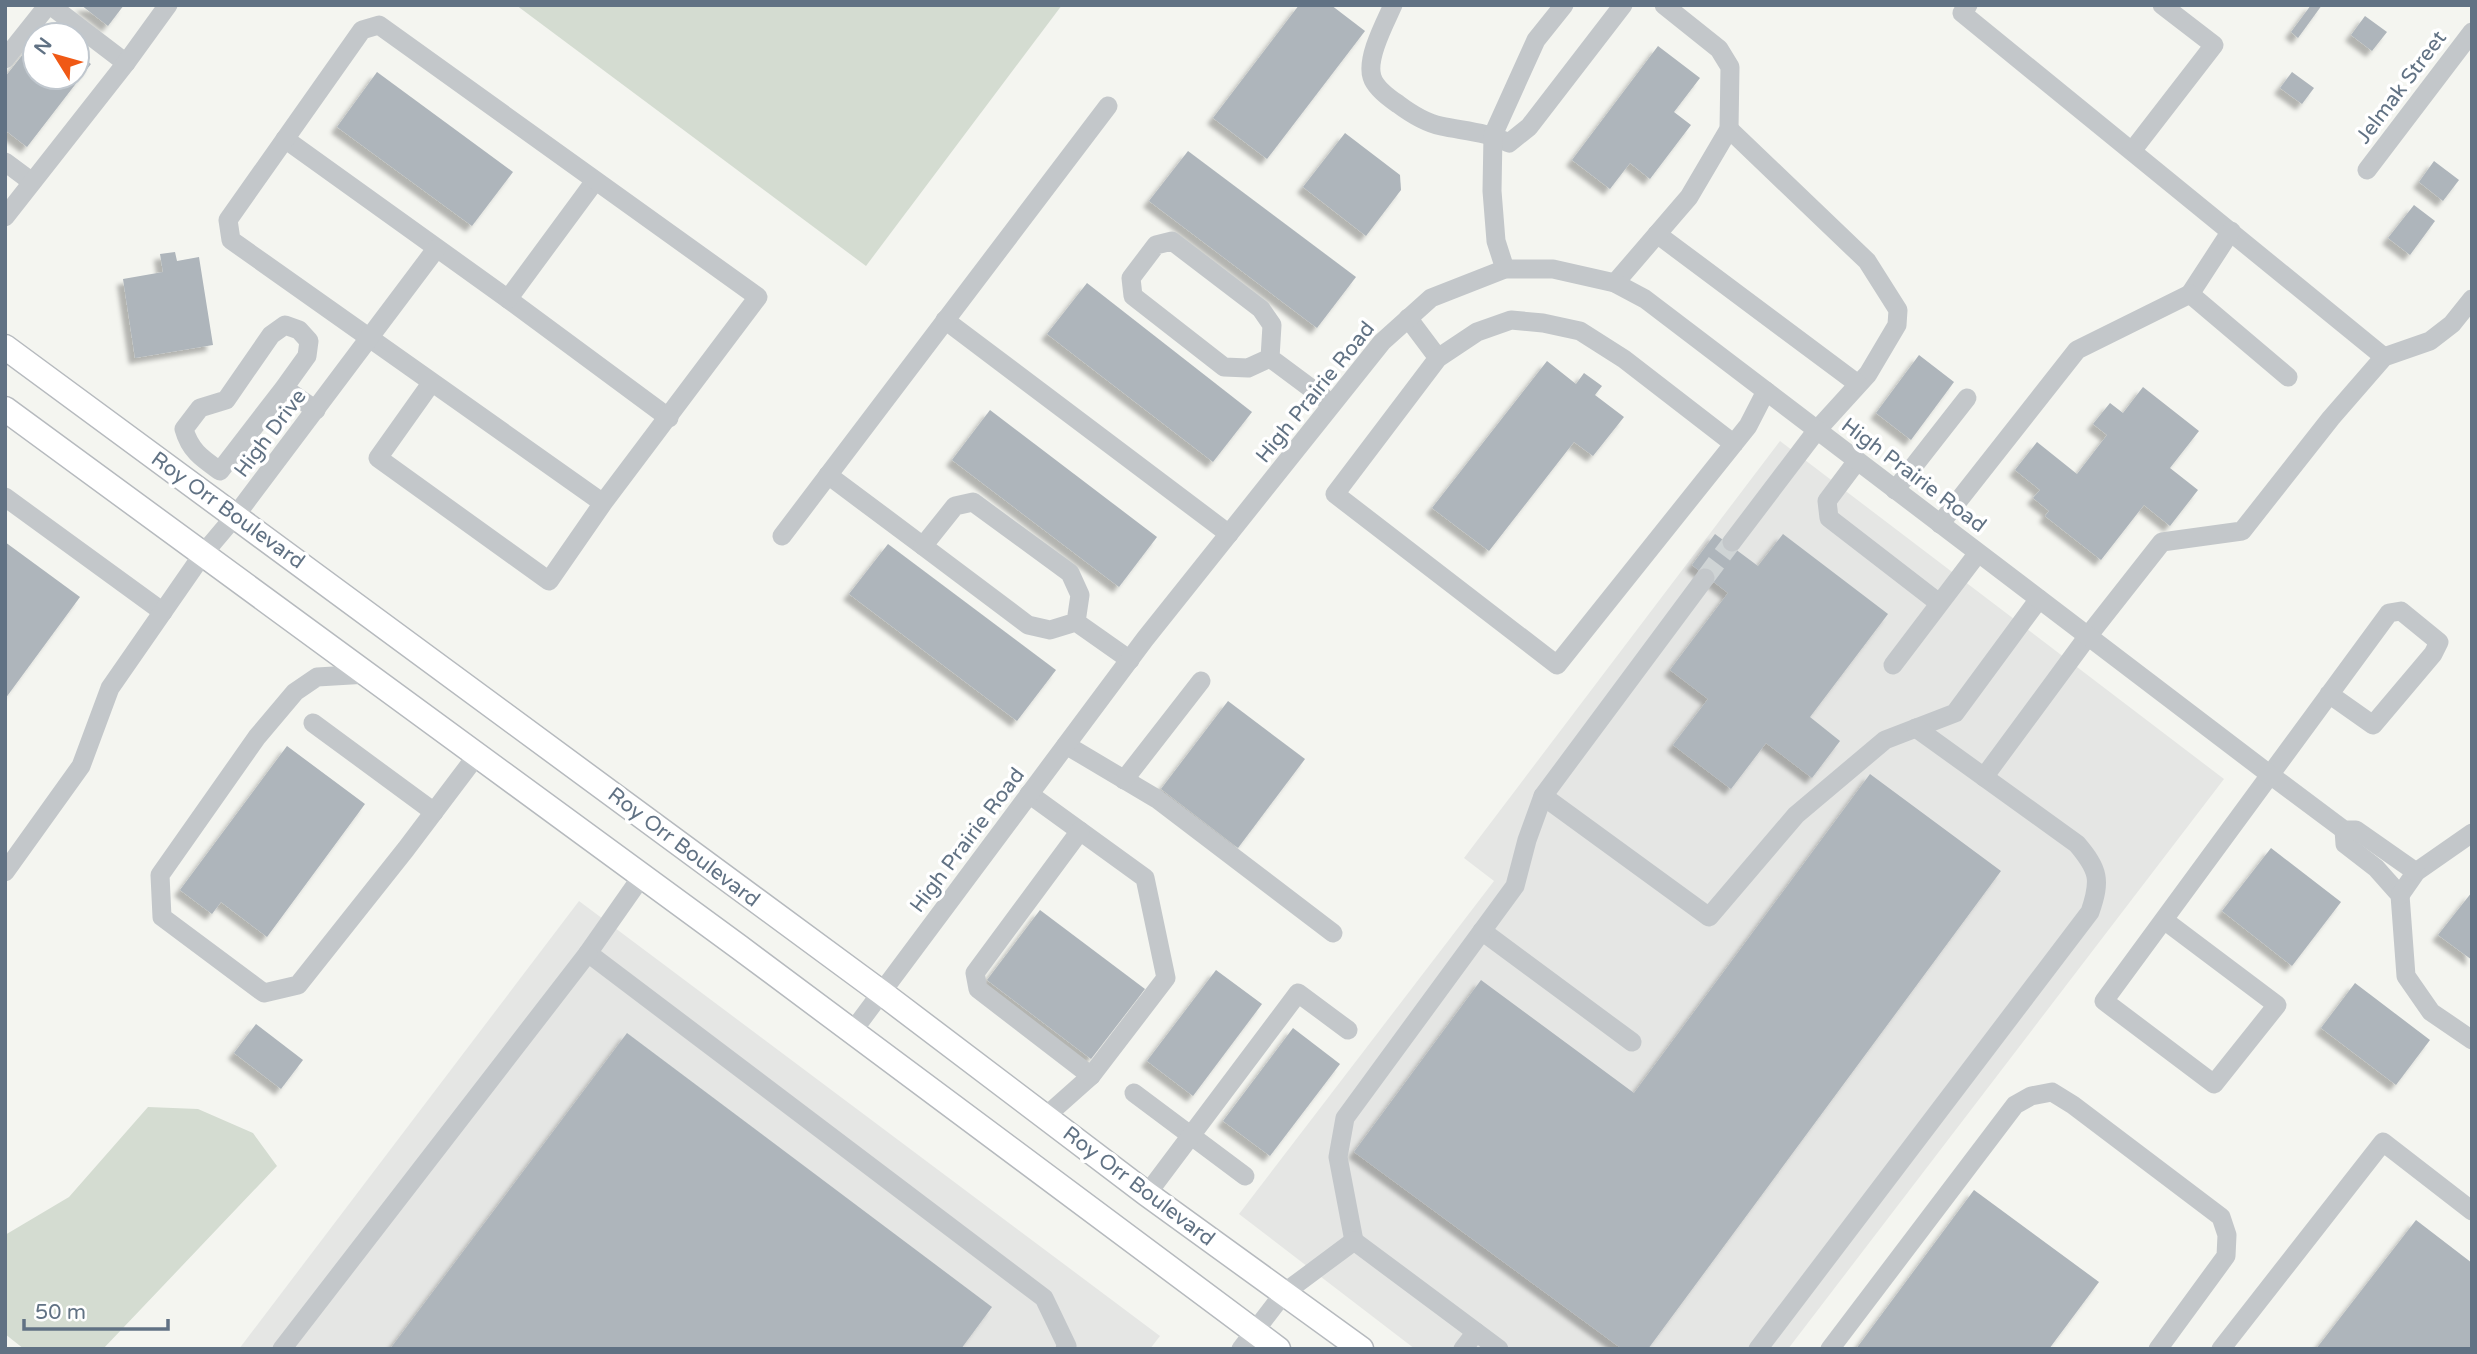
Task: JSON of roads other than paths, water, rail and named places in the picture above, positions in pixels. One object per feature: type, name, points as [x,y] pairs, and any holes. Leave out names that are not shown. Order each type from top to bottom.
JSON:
[{"type":"main road","name":"Roy Orr Boulevard","points":[[5,347],[882,993],[1147,1194],[1361,1349]]},
{"type":"main road","points":[[5,409],[852,1032],[1248,1340],[1278,1349]]},
{"type":"street","points":[[5,59],[49,5],[126,63]]},
{"type":"street","points":[[5,217],[168,5]]},
{"type":"street","points":[[1393,5],[1373,53],[1373,80],[1399,106],[1437,125],[1493,135],[1509,143],[1522,134],[1623,5]]},
{"type":"street","points":[[1505,269],[1496,240],[1492,191],[1493,135],[1536,40],[1564,5]]},
{"type":"street","points":[[1615,283],[1689,197],[1729,129],[1730,67],[1719,49],[1664,5]]},
{"type":"street","points":[[1968,5],[1962,13],[2384,357]]},
{"type":"street","points":[[2132,151],[2214,45],[2162,5]]},
{"type":"street","points":[[432,382],[378,458],[549,580],[603,503],[758,297],[379,25],[362,30],[228,220],[231,240],[369,338],[432,382],[603,503]]},
{"type":"street","name":"Jelmak Street","points":[[2367,170],[2472,32]]},
{"type":"street","points":[[782,536],[1108,106]]},
{"type":"street","points":[[1729,129],[1867,261],[1898,310],[1897,325],[1868,374],[1817,430],[1732,542]]},
{"type":"street","points":[[285,139],[669,418]]},
{"type":"street","points":[[5,162],[32,182]]},
{"type":"street","points":[[508,299],[595,181]]},
{"type":"street","points":[[1940,524],[2077,350],[2190,294],[2231,232]]},
{"type":"street","points":[[1657,234],[1858,384]]},
{"type":"street","points":[[1172,241],[1261,309],[1272,325],[1270,358],[1248,368],[1224,367],[1133,296],[1131,278],[1156,245],[1172,241]]},
{"type":"street","name":"High Drive","points":[[5,872],[81,766],[110,688],[203,554],[236,516],[436,249]]},
{"type":"street","name":"High Prairie Road","points":[[852,1032],[1130,660],[1382,342],[1431,298],[1505,269],[1553,269],[1615,283],[1645,299],[2344,830]]},
{"type":"street","points":[[2190,294],[2288,377]]},
{"type":"street","points":[[1984,777],[2088,636],[2162,542],[2242,531],[2331,418],[2384,357],[2430,341],[2452,324],[2472,299]]},
{"type":"street","points":[[1408,318],[1438,358]]},
{"type":"street","points":[[946,320],[1229,534]]},
{"type":"street","points":[[1734,444],[1624,359],[1580,331],[1511,320],[1477,332],[1438,358],[1335,494],[1557,665],[1734,444],[1748,426],[1766,391]]},
{"type":"street","points":[[285,325],[299,330],[309,341],[307,356],[284,388],[220,471],[196,454],[188,444],[184,429],[200,408],[226,400],[271,335],[285,325]]},
{"type":"street","points":[[1270,358],[1332,404]]},
{"type":"street","points":[[284,388],[316,410]]},
{"type":"street","points":[[1895,490],[1967,398]]},
{"type":"street","points":[[1857,461],[1827,501],[1829,518],[1940,603]]},
{"type":"street","points":[[828,475],[1028,625],[1050,630],[1076,622]]},
{"type":"street","points":[[5,497],[163,612]]},
{"type":"street","points":[[923,546],[955,506],[973,502],[1070,573],[1080,595],[1076,622]]},
{"type":"street","points":[[1893,665],[1978,553]]},
{"type":"street","points":[[1499,1349],[1354,1241],[1338,1157],[1345,1118],[1515,886],[1527,840],[1543,796],[1705,578]]},
{"type":"street","points":[[1543,796],[1709,917],[1796,815],[1885,740],[1955,713],[2039,599]]},
{"type":"street","points":[[2164,920],[2277,1005],[2214,1084],[2104,1001],[2164,920],[2274,778],[2329,694],[2389,613],[2401,611],[2439,642],[2433,654],[2373,725],[2329,694]]},
{"type":"street","points":[[1076,622],[1130,660]]},
{"type":"street","points":[[368,674],[317,677],[295,692],[265,728],[160,875],[162,917],[264,993],[298,985],[477,755]]},
{"type":"street","points":[[1124,780],[1201,681]]},
{"type":"street","points":[[313,723],[434,812]]},
{"type":"street","points":[[1758,1349],[2090,912],[2098,890],[2093,863],[2077,844],[1916,728]]},
{"type":"street","points":[[1066,745],[1157,799],[1333,933]]},
{"type":"street","points":[[1029,794],[1145,878],[1167,978],[1091,1076],[1046,1116]]},
{"type":"street","points":[[2416,873],[2356,830],[2344,830],[2345,844],[2376,868],[2400,895],[2406,976],[2431,1012],[2472,1040]]},
{"type":"street","points":[[1080,831],[975,973],[978,989],[1091,1076]]},
{"type":"street","points":[[2400,895],[2416,873],[2472,833]]},
{"type":"street","points":[[282,1349],[588,953],[642,876]]},
{"type":"street","points":[[1482,931],[1632,1042]]},
{"type":"street","points":[[588,953],[1044,1298],[1067,1346],[1065,1349]]},
{"type":"street","points":[[1147,1194],[1298,993],[1348,1030]]},
{"type":"street","points":[[1830,1349],[2015,1105],[2031,1096],[2052,1092],[2221,1217],[2227,1235],[2226,1256],[2158,1349]]},
{"type":"street","points":[[1135,1093],[1245,1176]]},
{"type":"street","points":[[2221,1349],[2383,1142],[2472,1211]]},
{"type":"street","points":[[1248,1340],[1284,1293],[1354,1241]]},
{"type":"street","points":[[1463,1349],[1476,1332]]},
{"type":"tunnel","points":[[1705,578],[1732,542]]}]
